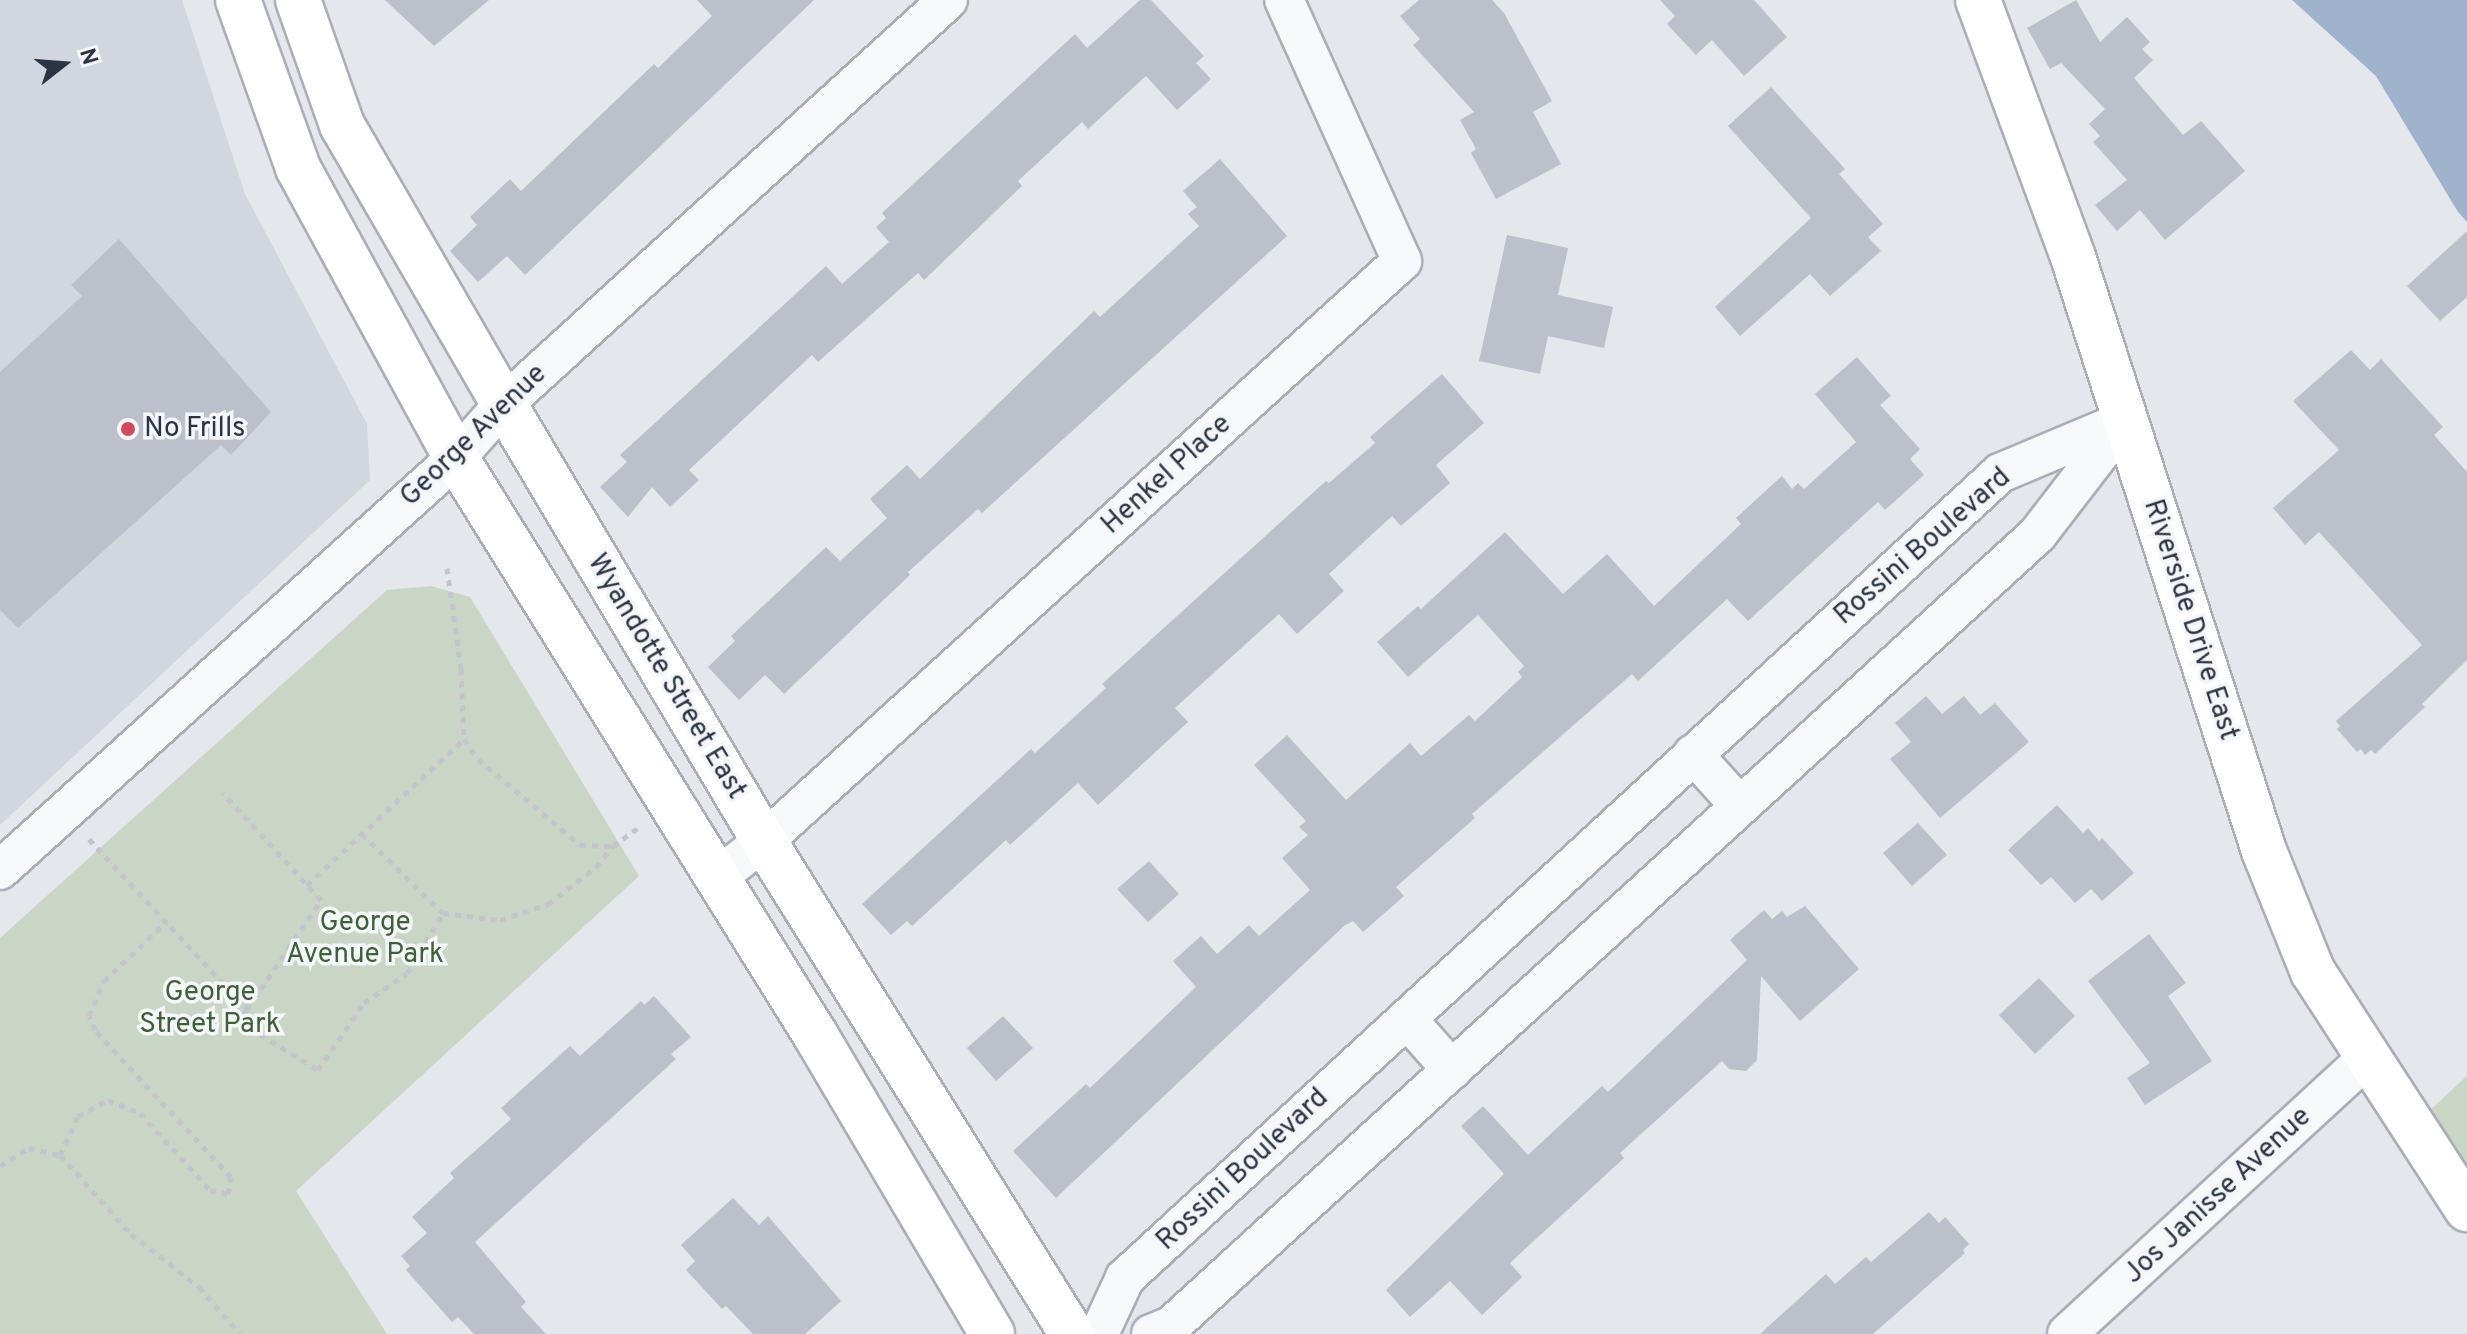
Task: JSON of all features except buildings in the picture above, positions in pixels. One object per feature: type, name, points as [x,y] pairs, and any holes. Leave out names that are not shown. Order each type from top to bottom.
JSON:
[{"type":"main road","points":[[238,0],[298,168],[456,458],[816,1036],[992,1334]]},
{"type":"main road","name":"Wyandotte Street East","points":[[298,0],[342,125],[764,841],[1072,1334]]},
{"type":"main road","name":"Riverside Drive East","points":[[1978,0],[2073,257],[2264,851],[2313,972],[2467,1209]]},
{"type":"street","name":"George Avenue","points":[[0,870],[456,458],[504,404],[948,0]]},
{"type":"street","name":"Henkel Place","points":[[716,878],[764,841],[1402,261],[1284,0]]},
{"type":"street","name":"Rossini Boulevard","points":[[1099,1334],[1125,1278],[2000,473],[2126,420]]},
{"type":"street","points":[[1151,1334],[1171,1326],[2037,535],[2126,420]]},
{"type":"street","points":[[1693,754],[1739,805]]},
{"type":"street","points":[[1407,1019],[1452,1070]]},
{"type":"street","name":"Jos Janisse Avenue","points":[[2067,1334],[2368,1057]]},
{"type":"path","points":[[447,568],[461,669],[464,739],[478,759],[580,845],[613,846]]},
{"type":"path","points":[[307,885],[464,739]]},
{"type":"path","points":[[223,793],[321,900],[240,1022],[318,1070],[364,1003],[407,973],[443,913]]},
{"type":"path","points":[[362,834],[443,913],[500,920],[548,904],[596,867],[613,846],[644,825]]},
{"type":"path","points":[[88,838],[247,1009]]},
{"type":"path","points":[[60,1155],[78,1116],[108,1100],[140,1113],[210,1190],[228,1194],[231,1177],[95,1030],[89,1016],[104,981],[166,922]]},
{"type":"path","points":[[0,1166],[29,1148],[60,1155],[131,1234],[199,1287],[240,1334]]},
{"type":"shaded area","points":[[0,0],[182,0],[245,194],[367,424],[370,480],[0,825]]},
{"type":"green space","name":"George Street Park","points":[[431,586],[470,597],[639,876],[296,1191],[387,1334],[0,1334],[0,938],[387,590]]},
{"type":"green space","points":[[2467,1076],[2467,1170],[2427,1113]]},
{"type":"water","points":[[2292,0],[2467,0],[2467,222],[2376,76]]},
{"type":"place","name":"No Frills","points":[[128,429]]},
{"type":"park label","name":"George Avenue Park","points":[[365,939]]}]
